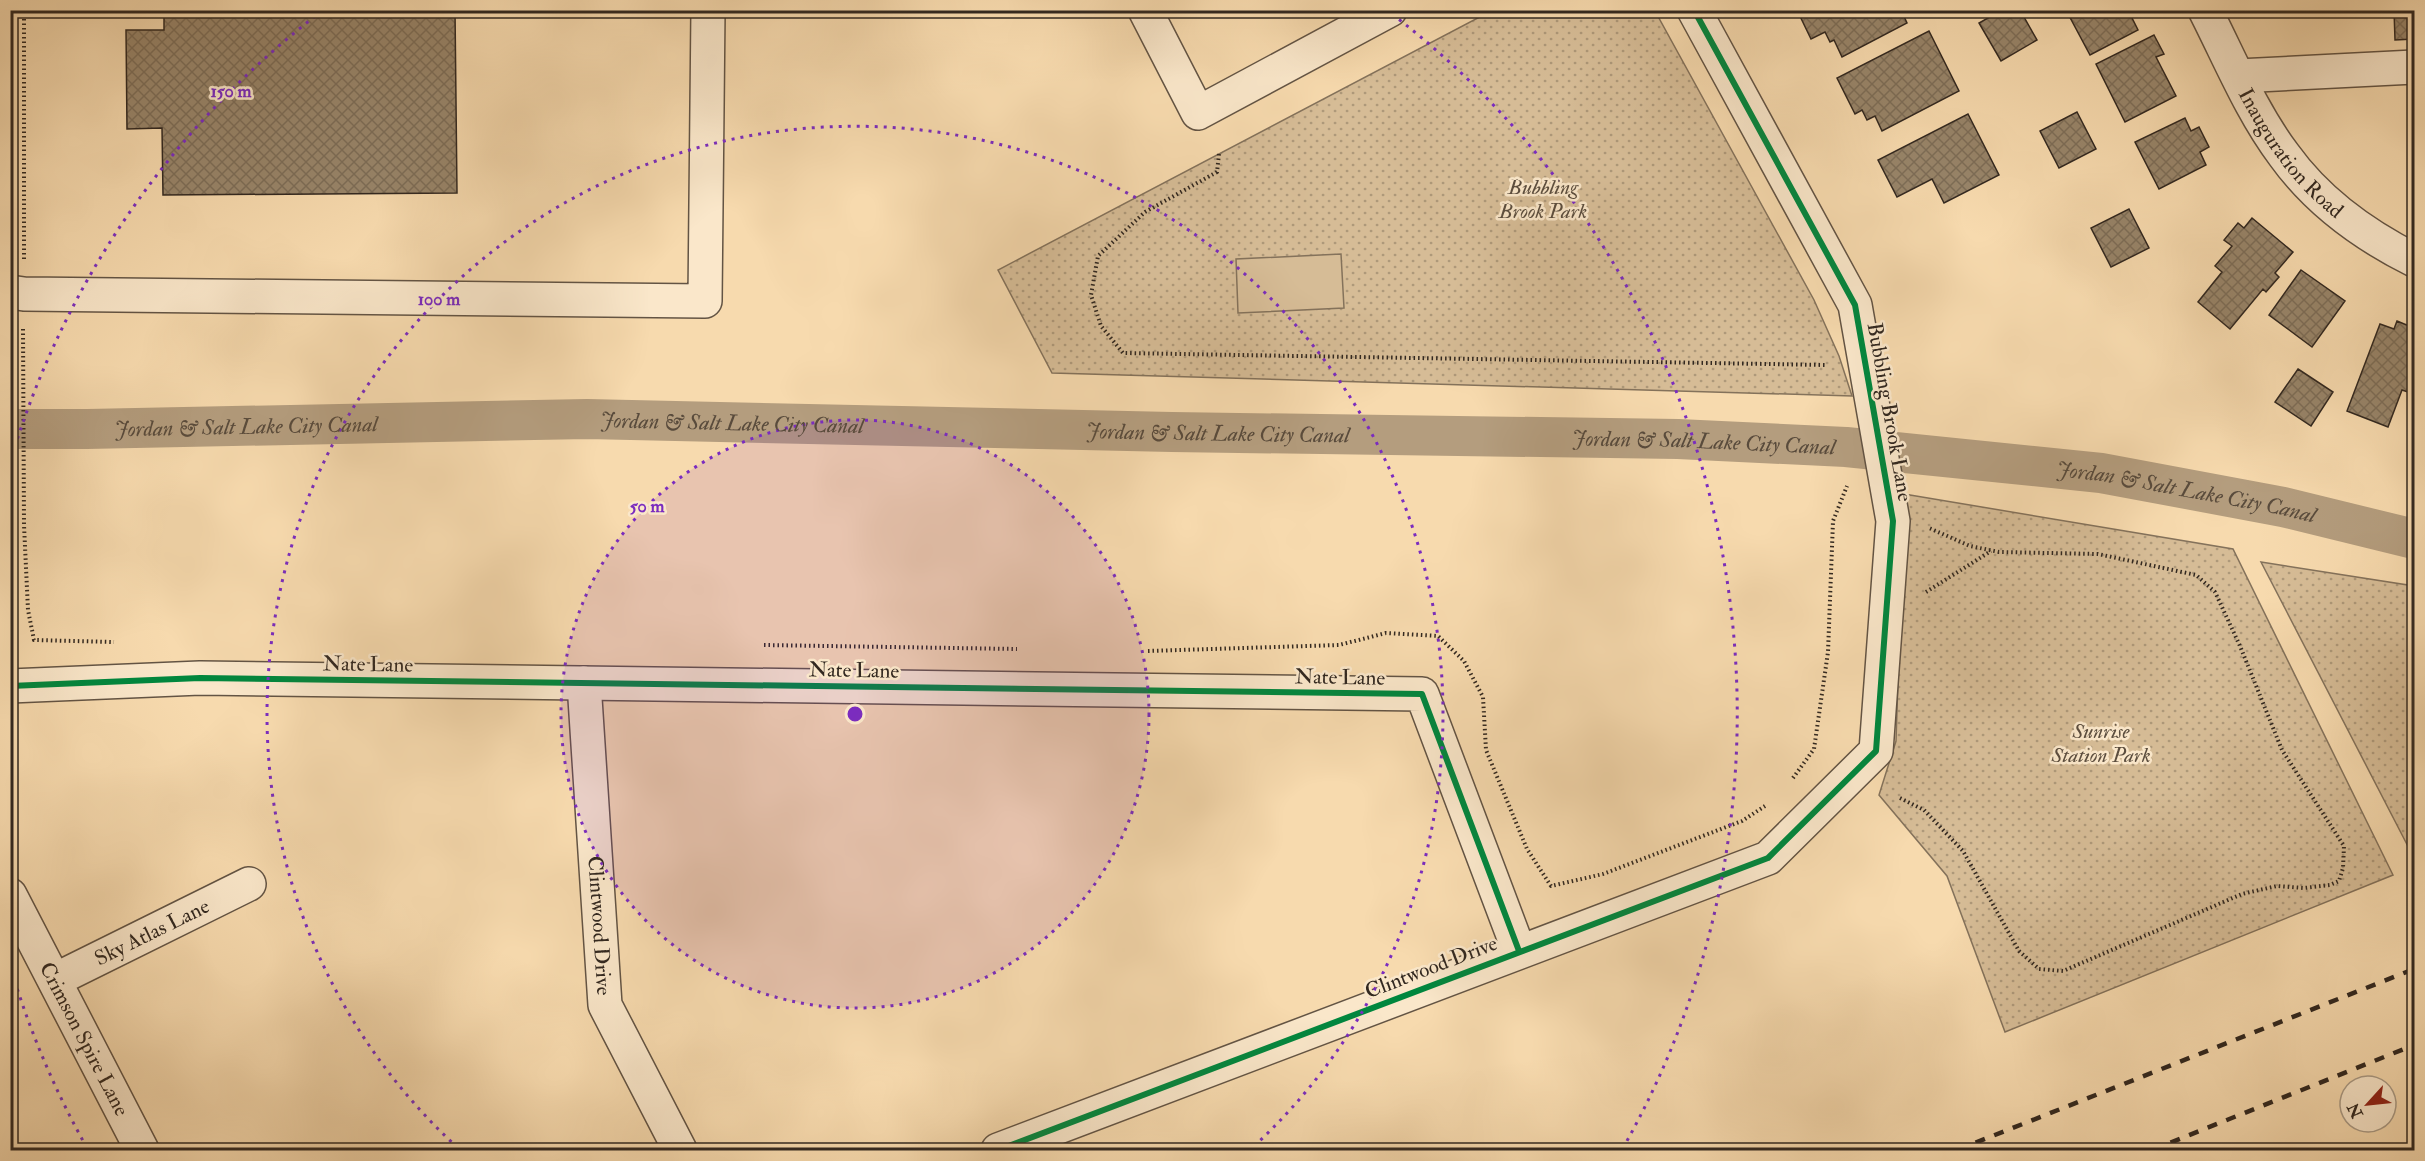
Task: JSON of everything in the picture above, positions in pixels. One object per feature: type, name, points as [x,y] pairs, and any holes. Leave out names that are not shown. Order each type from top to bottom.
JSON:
[{"type":"street","points":[[17,293],[705,301],[708,10]]},
{"type":"street","points":[[1145,10],[1198,113],[1390,10]]},
{"type":"street","name":"Bubbling Brook Lane","points":[[1694,10],[1855,305],[1893,521],[1876,751]]},
{"type":"street","name":"Inauguration Road","points":[[2205,10],[2254,109],[2284,156],[2321,198],[2364,232],[2415,260]]},
{"type":"street","points":[[2238,76],[2415,67]]},
{"type":"street","name":"Nate Lane","points":[[10,686],[200,678],[1422,694],[1519,951]]},
{"type":"street","name":"Clintwood Drive","points":[[584,683],[605,1005],[680,1150]]},
{"type":"street","name":"Clintwood Drive","points":[[998,1150],[1768,858],[1876,751]]},
{"type":"street","name":"Sky Atlas Lane","points":[[55,980],[249,884]]},
{"type":"street","name":"Crimson Spire Lane","points":[[10,895],[142,1150]]},
{"type":"path","points":[[23,475],[23,408],[17,293],[24,10]]},
{"type":"path","points":[[1219,154],[1217,172],[1145,212],[1098,255],[1091,295],[1101,326],[1123,353],[1827,365]]},
{"type":"path","points":[[1900,798],[1924,810],[1963,851],[2019,951],[2039,969],[2063,971],[2242,894],[2277,886],[2304,888],[2330,885],[2339,881],[2343,868],[2344,846],[2282,750],[2244,655],[2215,592],[2196,575],[2098,554],[1992,551],[1970,546],[1927,527]]},
{"type":"path","points":[[1926,592],[1992,551]]},
{"type":"green space","name":"Bubbling Brook Park","points":[[1491,11],[1655,11],[1814,300],[1839,356],[1852,396],[1052,373],[998,270]]},
{"type":"green space","points":[[1341,254],[1344,308],[1238,313],[1236,259]]},
{"type":"green space","name":"Sunrise Station Park","points":[[1904,494],[2233,549],[2393,875],[2005,1032],[1947,876],[1879,795],[1896,741]]},
{"type":"green space","points":[[2261,562],[2414,586],[2414,858]]},
{"type":"building","points":[[164,10],[455,10],[457,193],[163,195],[162,128],[127,129],[126,30],[164,30]]},
{"type":"building","points":[[1797,10],[1901,10],[1907,23],[1842,57],[1834,40],[1830,42],[1825,32],[1811,39]]},
{"type":"building","points":[[2002,10],[2020,10],[2037,40],[2001,61],[1979,23]]},
{"type":"building","points":[[2066,10],[2128,10],[2138,30],[2090,55]]},
{"type":"building","points":[[2394,10],[2414,10],[2414,39],[2395,40]]},
{"type":"building","points":[[1929,31],[1959,91],[1882,131],[1875,116],[1867,120],[1862,110],[1855,114],[1837,78]]},
{"type":"building","points":[[2154,35],[2164,54],[2156,57],[2176,96],[2125,122],[2096,64]]},
{"type":"building","points":[[2077,112],[2096,149],[2059,168],[2040,131]]},
{"type":"building","points":[[1968,114],[1999,175],[1944,203],[1932,179],[1897,197],[1878,160]]},
{"type":"building","points":[[2185,118],[2191,131],[2199,127],[2209,147],[2200,152],[2206,165],[2159,189],[2135,142]]},
{"type":"building","points":[[2129,209],[2149,248],[2111,267],[2091,228]]},
{"type":"building","points":[[2252,218],[2293,252],[2275,273],[2279,277],[2266,292],[2263,289],[2230,329],[2198,302],[2222,272],[2215,266],[2232,246],[2224,240],[2238,223],[2244,228]]},
{"type":"building","points":[[2301,270],[2345,301],[2312,347],[2269,315]]},
{"type":"building","points":[[2397,321],[2414,328],[2414,383],[2411,393],[2402,390],[2388,427],[2347,411],[2380,324],[2394,329]]},
{"type":"building","points":[[2298,369],[2333,392],[2311,426],[2275,402]]},
{"type":"waterway","name":"Jordan & Salt Lake City Canal","points":[[10,429],[587,419],[1172,432],[1678,439],[1846,447],[2101,473],[2283,507],[2414,539]]},
{"type":"railway","points":[[1957,1150],[2414,969]]},
{"type":"railway","points":[[2152,1150],[2414,1045]]},
{"type":"cycle path","points":[[998,1150],[1768,858],[1876,751],[1893,521],[1855,305],[1694,10]]},
{"type":"cycle path","points":[[10,686],[200,678],[1422,694],[1519,951]]}]
